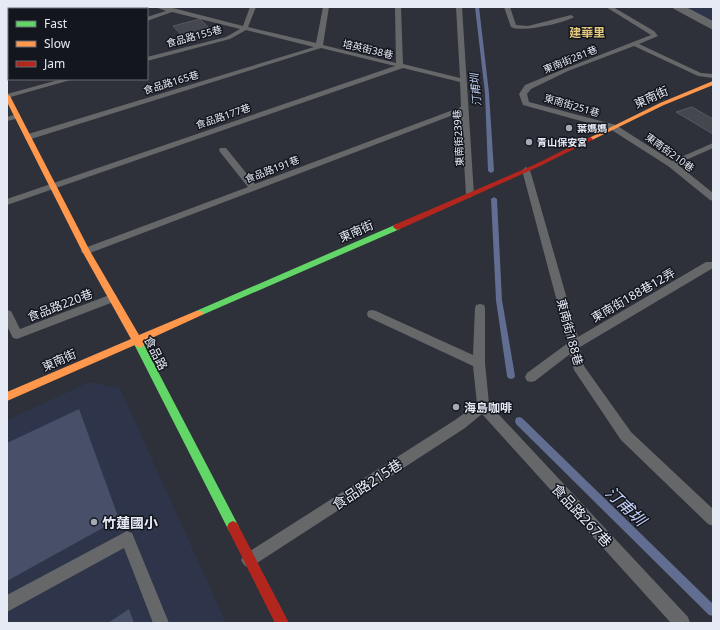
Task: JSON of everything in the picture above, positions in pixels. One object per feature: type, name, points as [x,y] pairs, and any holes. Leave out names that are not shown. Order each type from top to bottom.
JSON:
[{"type":"street","points":[[678,7],[713,26]]},
{"type":"street","name":"東南街","points":[[7,397],[136,339],[470,195],[526,170],[613,127],[713,82]]},
{"type":"street","name":"食品路","points":[[7,96],[86,251],[136,339],[282,623]]},
{"type":"lane","name":"培英街38巷","points":[[158,7],[174,9],[400,67],[398,7]]},
{"type":"lane","points":[[245,28],[253,7]]},
{"type":"lane","points":[[319,47],[326,7]]},
{"type":"lane","name":"東南街239巷","points":[[459,7],[470,195]]},
{"type":"lane","points":[[507,7],[514,27],[528,28],[570,17]]},
{"type":"lane","name":"東南街281巷","points":[[526,103],[523,94],[528,88],[566,70],[636,45],[655,36],[652,32],[609,7]]},
{"type":"lane","points":[[148,19],[174,9]]},
{"type":"lane","name":"食品路155巷","points":[[148,59],[228,38],[245,28]]},
{"type":"lane","points":[[636,45],[700,75],[713,76]]},
{"type":"lane","name":"食品路165巷","points":[[28,137],[319,47]]},
{"type":"lane","points":[[400,67],[464,81]]},
{"type":"lane","name":"食品路177巷","points":[[7,202],[400,67]]},
{"type":"lane","points":[[7,96],[66,80]]},
{"type":"lane","name":"東南街251巷","points":[[526,103],[613,127]]},
{"type":"lane","name":"食品路191巷","points":[[86,251],[466,108]]},
{"type":"lane","points":[[7,119],[18,116]]},
{"type":"lane","name":"東南街210巷","points":[[613,127],[670,164],[713,198]]},
{"type":"lane","points":[[670,164],[713,145]]},
{"type":"lane","points":[[223,150],[253,188]]},
{"type":"lane","name":"東南街188巷","points":[[526,170],[574,344],[578,367],[626,436],[713,519]]},
{"type":"lane","name":"東南街188巷12弄","points":[[531,377],[574,344],[712,265]]},
{"type":"lane","name":"食品路220巷","points":[[7,314],[17,335],[112,298]]},
{"type":"lane","points":[[480,308],[480,363],[483,406]]},
{"type":"lane","points":[[372,314],[480,363]]},
{"type":"lane","name":"食品路215巷","points":[[249,560],[460,424],[483,406]]},
{"type":"lane","name":"食品路267巷","points":[[483,406],[682,623]]},
{"type":"lane","points":[[7,604],[127,538],[161,623]]},
{"type":"shaded area","points":[[685,7],[713,7],[713,22]]},
{"type":"shaded area","name":"竹蓮國小","points":[[89,382],[120,388],[226,623],[7,623],[7,420]]},
{"type":"shaded area","points":[[79,409],[119,519],[7,581],[7,443]]},
{"type":"shaded area","points":[[129,609],[134,623],[108,623]]},
{"type":"building","points":[[200,19],[214,33],[186,40],[173,26]]},
{"type":"building","points":[[692,107],[713,119],[713,134],[676,112]]},
{"type":"waterway","name":"汀甫圳","points":[[477,7],[487,93],[491,171]]},
{"type":"waterway","name":"汀甫圳","points":[[494,199],[499,300],[511,376]]},
{"type":"waterway","name":"汀甫圳","points":[[519,421],[713,611]]},
{"type":"traffic: fast","points":[[199,313],[397,227]]},
{"type":"traffic: fast","points":[[139,344],[233,527]]},
{"type":"traffic: slow","points":[[590,139],[662,104],[713,83]]},
{"type":"traffic: slow","points":[[7,96],[86,251],[139,344]]},
{"type":"traffic: slow","points":[[7,397],[199,313]]},
{"type":"traffic: jam","points":[[397,227],[538,165],[590,139]]},
{"type":"traffic: jam","points":[[233,527],[282,623]]},
{"type":"place","name":"葉媽媽","points":[[569,128]]},
{"type":"place","name":"青山保安宮","points":[[529,142]]},
{"type":"place","name":"海島咖啡","points":[[456,407]]},
{"type":"place","name":"竹蓮國小","points":[[94,522]]},
{"type":"district","name":"建華里","points":[[587,32]]}]
